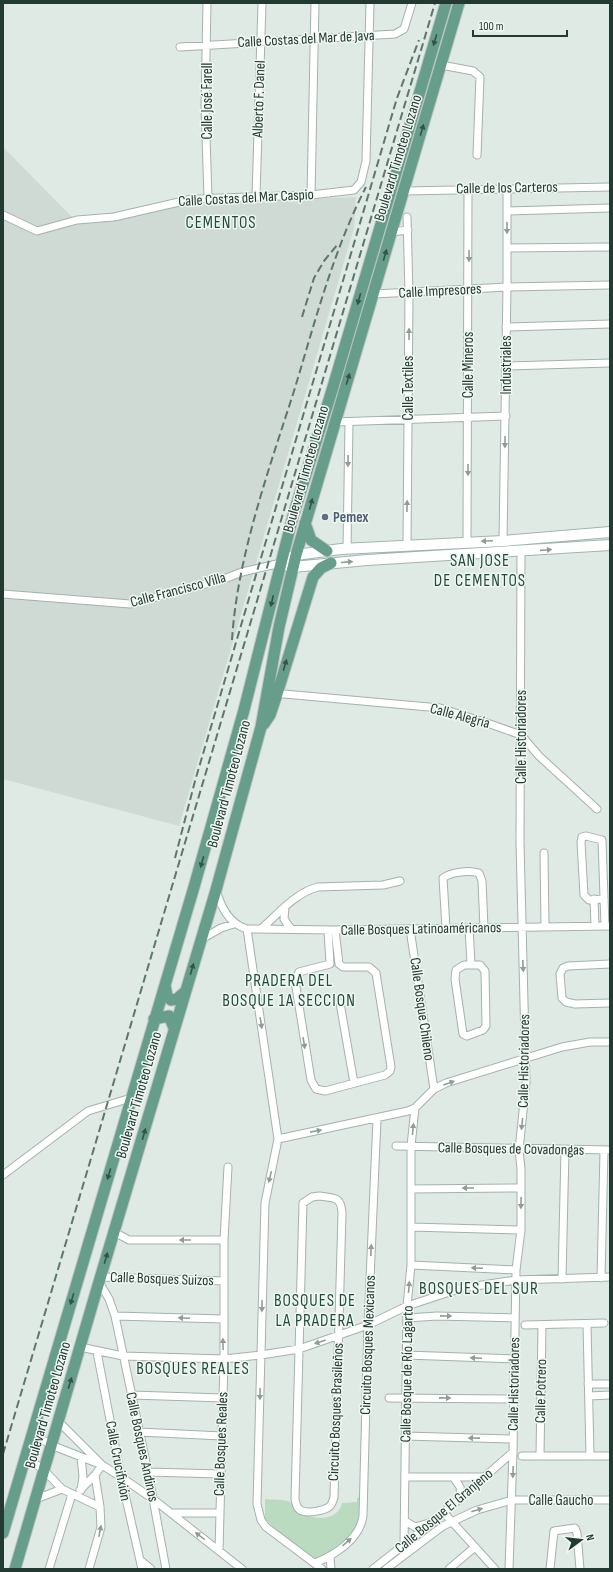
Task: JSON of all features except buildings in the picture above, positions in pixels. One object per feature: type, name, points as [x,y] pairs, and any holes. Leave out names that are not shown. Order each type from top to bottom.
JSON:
[{"type":"main road","name":"Boulevard Timoteo Lozano","points":[[3,1533],[244,710],[293,516],[334,387],[446,3]]},
{"type":"main road","name":"Boulevard Timoteo Lozano","points":[[15,1569],[216,890],[261,727],[272,693],[296,555],[459,3]]},
{"type":"main road","points":[[305,523],[311,540],[327,551]]},
{"type":"main road","points":[[281,563],[296,555],[347,549],[503,541],[610,532]]},
{"type":"main road","points":[[281,563],[293,567],[331,563],[521,552],[610,545]]},
{"type":"main road","points":[[272,693],[312,576],[321,568],[331,563]]},
{"type":"main road","points":[[165,984],[167,996],[171,1000],[177,999],[185,992]]},
{"type":"main road","points":[[154,1019],[169,1016],[174,1028]]},
{"type":"street","name":"Calle José Farell","points":[[207,3],[205,106],[208,198]]},
{"type":"street","name":"Alberto F. Danel","points":[[256,196],[262,3]]},
{"type":"street","points":[[311,195],[315,3]]},
{"type":"street","points":[[369,36],[370,3]]},
{"type":"street","name":"Calle Costas del Mar de Java","points":[[180,47],[395,34],[404,29],[412,3]]},
{"type":"street","name":"Calle Costas del Mar Caspio","points":[[3,215],[37,230],[68,222],[114,217],[179,201],[208,198],[311,195],[354,190],[361,182],[366,161],[369,36]]},
{"type":"street","points":[[441,65],[473,71],[480,77],[477,155]]},
{"type":"street","name":"Calle de los Carteros","points":[[404,191],[610,187]]},
{"type":"street","name":"Calle Mineros","points":[[467,542],[469,289],[468,189]]},
{"type":"street","name":"Industriales","points":[[503,541],[506,416],[506,189]]},
{"type":"street","points":[[507,211],[610,208]]},
{"type":"street","name":"Calle Textiles","points":[[407,217],[409,293],[407,545]]},
{"type":"street","points":[[391,232],[408,230]]},
{"type":"street","points":[[507,248],[610,247]]},
{"type":"street","name":"Calle Impresores","points":[[374,294],[507,287],[610,285]]},
{"type":"street","points":[[506,327],[610,324]]},
{"type":"street","points":[[506,366],[610,364]]},
{"type":"street","points":[[335,422],[506,416]]},
{"type":"street","points":[[347,549],[349,422]]},
{"type":"street","name":"Calle Historiadores","points":[[509,1569],[512,1500],[516,1270],[521,1230],[519,1150],[526,1082],[520,843],[522,735],[521,552]]},
{"type":"street","name":"Calle Francisco Villa","points":[[3,594],[130,604],[217,581],[242,572],[281,563]]},
{"type":"street","name":"Calle Alegría","points":[[272,693],[440,708],[522,735]]},
{"type":"street","points":[[522,735],[539,756],[597,809]]},
{"type":"street","points":[[604,899],[589,900],[584,895],[581,842],[582,838],[586,836],[602,840],[604,899],[608,926]]},
{"type":"street","points":[[544,853],[545,927]]},
{"type":"street","points":[[446,928],[443,878],[451,874],[475,872],[478,873],[482,882],[484,928]]},
{"type":"street","points":[[262,929],[300,894],[318,887],[383,885],[400,881]]},
{"type":"street","points":[[200,940],[222,928],[234,924],[223,908],[216,890]]},
{"type":"street","points":[[594,899],[594,926]]},
{"type":"street","points":[[285,907],[284,919],[291,929]]},
{"type":"street","name":"Calle Bosques Latinoaméricanos","points":[[234,924],[247,929],[332,930],[608,926]]},
{"type":"street","name":"Calle Bosque Chileno","points":[[410,928],[434,1089]]},
{"type":"street","points":[[469,928],[471,964]]},
{"type":"street","points":[[247,929],[278,1138],[264,1203],[259,1513],[266,1527],[271,1532],[322,1569]]},
{"type":"street","points":[[332,930],[339,964],[344,966],[369,967],[376,973],[391,1067],[390,1071],[386,1075],[324,1091],[316,1089],[310,1080],[295,976],[301,971],[330,964],[332,930]]},
{"type":"street","points":[[471,964],[480,965],[485,971],[486,1026],[483,1030],[467,1036],[463,1034],[455,974],[456,970],[460,967],[471,964]]},
{"type":"street","points":[[610,964],[568,966],[563,968],[560,974],[562,998],[566,1002],[576,1004],[610,1003]]},
{"type":"street","points":[[340,1003],[354,1083]]},
{"type":"street","points":[[278,1138],[377,1118],[415,1108],[434,1089],[451,1082],[572,1045],[610,1042]]},
{"type":"street","points":[[3,1175],[88,1111],[131,1098]]},
{"type":"street","name":"Calle Bosque de Río Lagarto","points":[[404,1545],[407,1306],[411,1265],[411,1146],[415,1108]]},
{"type":"street","name":"Circuito Bosques Mexicanos","points":[[315,1563],[330,1557],[359,1531],[362,1526],[364,1506],[368,1324],[377,1118]]},
{"type":"street","name":"Calle Bosques de Covadongas","points":[[396,1146],[519,1150],[607,1150]]},
{"type":"street","points":[[562,1279],[564,1150]]},
{"type":"street","points":[[601,1278],[607,1150]]},
{"type":"street","name":"Calle Bosques Reales","points":[[219,1551],[224,1359],[224,1240],[228,1167]]},
{"type":"street","points":[[411,1189],[521,1188]]},
{"type":"street","name":"Circuito Bosques Brasileños","points":[[312,1197],[334,1198],[341,1203],[342,1207],[339,1335],[334,1497],[330,1506],[321,1510],[301,1511],[296,1505],[295,1498],[303,1202],[312,1197]]},
{"type":"street","points":[[411,1227],[521,1230]]},
{"type":"street","points":[[114,1232],[129,1240],[224,1240]]},
{"type":"street","points":[[411,1265],[516,1270]]},
{"type":"street","points":[[80,1347],[97,1352],[123,1356],[224,1359],[261,1355],[299,1349],[368,1324],[407,1306],[462,1288],[516,1280],[610,1277]]},
{"type":"street","name":"Calle Bosques Suizos","points":[[100,1280],[224,1280]]},
{"type":"street","name":"Calle Bosques Andinos","points":[[100,1280],[115,1316],[148,1472],[166,1569]]},
{"type":"street","points":[[115,1316],[223,1319]]},
{"type":"street","points":[[407,1318],[432,1316],[515,1318]]},
{"type":"street","points":[[586,1324],[590,1456]]},
{"type":"street","points":[[525,1325],[604,1324]]},
{"type":"street","name":"Calle Potrero","points":[[540,1456],[542,1325]]},
{"type":"street","name":"Calle Crucifixión","points":[[97,1352],[120,1477],[142,1569]]},
{"type":"street","points":[[406,1355],[515,1359]]},
{"type":"street","points":[[588,1384],[610,1384]]},
{"type":"street","points":[[132,1395],[223,1398]]},
{"type":"street","points":[[589,1396],[610,1395]]},
{"type":"street","points":[[389,1398],[514,1399]]},
{"type":"street","points":[[58,1420],[102,1466]]},
{"type":"street","points":[[139,1432],[222,1436]]},
{"type":"street","points":[[32,1433],[51,1445],[102,1466],[120,1477],[153,1499],[242,1569]]},
{"type":"street","points":[[406,1436],[513,1439]]},
{"type":"street","name":"Calle Bosque El Granjeno","points":[[374,1569],[444,1513],[513,1452]]},
{"type":"street","points":[[522,1456],[608,1456]]},
{"type":"street","points":[[25,1457],[44,1470],[62,1489],[100,1507]]},
{"type":"street","points":[[81,1457],[83,1477],[81,1490]]},
{"type":"street","points":[[49,1569],[72,1494],[81,1490],[102,1466]]},
{"type":"street","points":[[148,1472],[220,1474]]},
{"type":"street","points":[[89,1569],[101,1527],[100,1507],[95,1475]]},
{"type":"street","points":[[405,1477],[484,1477]]},
{"type":"street","points":[[454,1478],[460,1487],[461,1498]]},
{"type":"street","points":[[36,1499],[62,1489]]},
{"type":"street","name":"Calle Bosque El Granjeno","points":[[386,1569],[452,1521],[477,1510],[512,1500]]},
{"type":"street","name":"Calle Gaucho","points":[[512,1500],[610,1500]]},
{"type":"street","points":[[170,1512],[219,1513]]},
{"type":"street","points":[[444,1513],[495,1569]]},
{"type":"street","points":[[405,1522],[415,1526],[433,1522]]},
{"type":"street","points":[[550,1569],[554,1531],[575,1528],[577,1533],[580,1569]]},
{"type":"street","points":[[404,1545],[407,1553]]},
{"type":"street","points":[[449,1569],[475,1547]]},
{"type":"street","points":[[330,1557],[331,1569]]},
{"type":"street","points":[[140,1560],[151,1569]]},
{"type":"shaded area","points":[[3,147],[71,216],[115,221],[183,204],[356,197],[354,228],[179,826],[3,779]]},
{"type":"green space","points":[[362,1496],[360,1524],[349,1538],[326,1557],[320,1560],[314,1559],[282,1535],[265,1519],[265,1499],[288,1501],[308,1516],[320,1518],[332,1516],[340,1509],[342,1503],[357,1502],[357,1498]]},
{"type":"railway","points":[[3,1454],[435,3]]},
{"type":"railway","points":[[175,858],[195,781],[397,98],[419,40]]},
{"type":"railway","points":[[232,640],[240,577],[265,482],[334,261],[354,211],[366,187]]},
{"type":"railway","points":[[302,317],[314,278],[324,261],[338,244]]},
{"type":"place","name":"Pemex","points":[[325,517]]},
{"type":"district","name":"CEMENTOS","points":[[221,223]]},
{"type":"district","name":"SAN JOSE DE CEMENTOS","points":[[480,571]]},
{"type":"district","name":"PRADERA DEL BOSQUE 1A SECCION","points":[[289,991]]},
{"type":"district","name":"BOSQUES DEL SUR","points":[[479,1289]]},
{"type":"district","name":"BOSQUES DE LA PRADERA","points":[[315,1311]]},
{"type":"district","name":"BOSQUES REALES","points":[[193,1369]]}]
